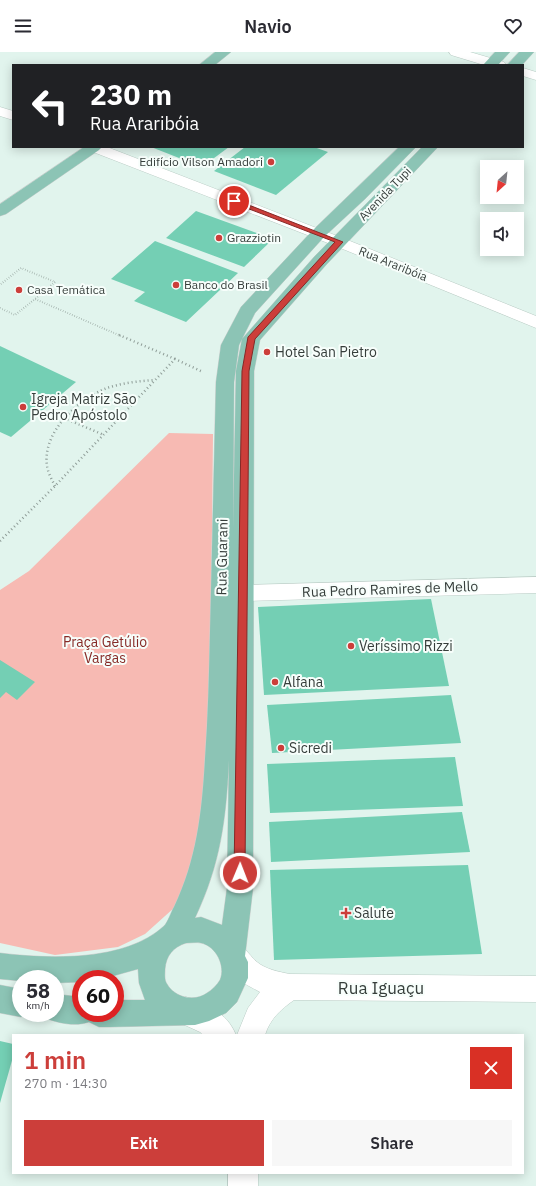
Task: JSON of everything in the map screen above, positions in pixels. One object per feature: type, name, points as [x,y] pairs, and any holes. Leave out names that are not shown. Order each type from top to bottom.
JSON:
[{"type":"main road","points":[[207,64],[224,52]]},
{"type":"main road","points":[[493,64],[503,52]]},
{"type":"main road","points":[[515,64],[527,52]]},
{"type":"main road","points":[[0,211],[92,148]]},
{"type":"main road","name":"Avenida Tupi","points":[[339,213],[359,196],[407,148]]},
{"type":"main road","name":"Avenida Tupi","points":[[339,242],[429,148]]},
{"type":"main road","name":"Rua Guarani","points":[[168,938],[195,890],[204,862],[214,811],[220,715],[225,382],[230,345],[247,311],[339,213]]},
{"type":"main road","name":"Rua Guarani","points":[[232,954],[240,888],[245,371],[251,339],[320,261],[339,242]]},
{"type":"main road","points":[[0,966],[33,970],[91,968],[135,957],[168,938],[188,930],[203,930],[214,934],[225,942],[232,954],[236,968],[233,982],[226,995],[215,1005],[200,1011],[124,1014]]},
{"type":"main road","points":[[168,938],[154,954],[150,968],[151,983],[156,993],[163,1001],[169,1005],[186,1011]]},
{"type":"main road","points":[[0,999],[12,1002]]},
{"type":"street","points":[[456,52],[493,64]]},
{"type":"street","points":[[524,72],[536,76]]},
{"type":"street","points":[[0,111],[12,116]]},
{"type":"street","name":"Rua Araribóia","points":[[96,148],[339,242],[536,322]]},
{"type":"street","name":"Rua Pedro Ramires de Mello","points":[[244,593],[536,585]]},
{"type":"street","name":"Rua Iguaçu","points":[[232,954],[248,972],[275,985],[290,987],[536,989]]},
{"type":"street","points":[[251,1034],[256,1019],[265,1004],[290,987]]},
{"type":"street","points":[[186,1011],[210,1022],[221,1034]]},
{"type":"street","points":[[243,1174],[243,1186]]},
{"type":"path","points":[[0,284],[21,268],[55,282],[16,315],[0,308]]},
{"type":"path","points":[[35,299],[225,382]]},
{"type":"path","points":[[0,541],[55,486],[175,359]]},
{"type":"path","points":[[55,486],[46,464],[49,446],[64,418],[82,402],[105,389],[131,382],[156,380]]},
{"type":"path","points":[[64,418],[104,435]]},
{"type":"green space","name":"Praça Getúlio Vargas","points":[[169,433],[213,434],[208,736],[198,847],[175,907],[145,934],[118,947],[55,955],[0,943],[0,590],[29,571]]},
{"type":"building","points":[[154,148],[228,148],[202,167]]},
{"type":"building","name":"Edifício Vilson Amadori","points":[[244,148],[317,148],[328,152],[276,195],[214,171]]},
{"type":"building","name":"Grazziotin","points":[[196,211],[273,239],[244,267],[166,238]]},
{"type":"building","name":"Banco do Brasil","points":[[155,241],[238,273],[186,322],[134,301],[145,292],[111,279]]},
{"type":"building","name":"Igreja Matriz São Pedro Apóstolo","points":[[0,346],[76,382],[11,437],[0,432]]},
{"type":"building","name":"Veríssimo Rizzi","points":[[431,599],[449,686],[264,695],[258,607]]},
{"type":"building","points":[[0,660],[35,682],[17,700],[6,692],[0,698]]},
{"type":"building","points":[[451,695],[461,743],[272,753],[267,705]]},
{"type":"building","points":[[455,757],[463,806],[270,813],[267,764]]},
{"type":"building","points":[[462,812],[470,852],[271,862],[269,822]]},
{"type":"building","points":[[468,865],[482,954],[274,960],[270,870]]},
{"type":"building","points":[[0,1041],[12,1044],[12,1061],[0,1103]]},
{"type":"place","name":"Edifício Vilson Amadori","points":[[271,162]]},
{"type":"place","name":"Grazziotin","points":[[219,238]]},
{"type":"place","name":"Banco do Brasil","points":[[176,285]]},
{"type":"place","name":"Casa Temática","points":[[19,290]]},
{"type":"place","name":"Hotel San Pietro","points":[[267,352]]},
{"type":"place","name":"Igreja Matriz São Pedro Apóstolo","points":[[23,407]]},
{"type":"place","name":"Veríssimo Rizzi","points":[[351,646]]},
{"type":"place","name":"Alfana","points":[[275,682]]},
{"type":"place","name":"Sicredi","points":[[281,748]]},
{"type":"place","name":"Salute","points":[[346,913]]},
{"type":"route","points":[[234,201],[339,242],[274,311],[251,339],[245,371],[244,593],[240,873]]}]
